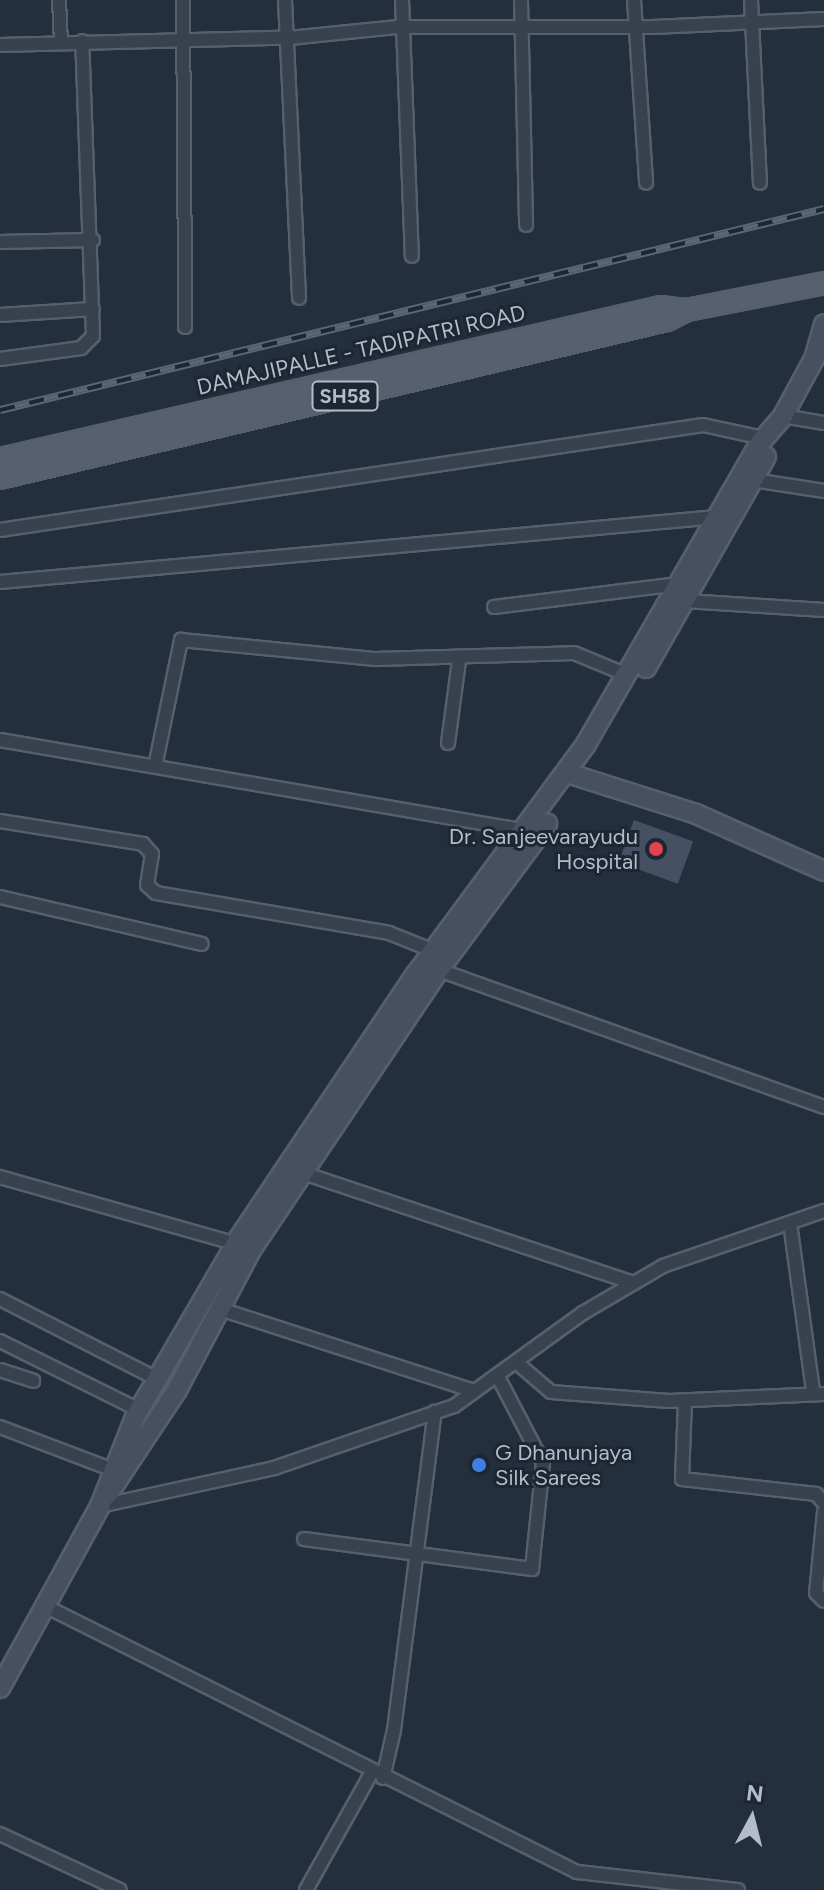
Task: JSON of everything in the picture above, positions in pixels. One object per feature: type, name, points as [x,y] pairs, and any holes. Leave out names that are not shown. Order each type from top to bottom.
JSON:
[{"type":"main road","name":"DAMAJIPALLE - TADIPATRI ROAD","points":[[0,478],[667,320],[687,310],[824,283]]},
{"type":"main road","name":"DAMAJIPALLE - TADIPATRI ROAD","points":[[0,459],[661,307],[687,310]]},
{"type":"main road","points":[[365,1066],[439,970],[573,774],[753,480],[781,420],[817,366],[824,326]]},
{"type":"main road","points":[[100,1504],[128,1472],[295,1171],[365,1066],[434,951],[573,774],[627,675],[683,592],[717,517],[763,438],[781,420]]},
{"type":"main road","points":[[573,774],[696,814],[824,871]]},
{"type":"main road","points":[[0,1688],[47,1607],[100,1504],[139,1410],[236,1244],[295,1171]]},
{"type":"street","points":[[59,0],[61,42]]},
{"type":"street","points":[[183,0],[185,327]]},
{"type":"street","points":[[285,0],[284,38],[299,298]]},
{"type":"street","points":[[402,0],[412,256]]},
{"type":"street","points":[[521,0],[517,26],[526,225]]},
{"type":"street","points":[[634,0],[646,183]]},
{"type":"street","points":[[751,0],[760,183]]},
{"type":"street","points":[[0,45],[284,38],[403,27],[751,25],[824,19]]},
{"type":"street","points":[[0,359],[89,344],[93,309],[93,240],[82,41]]},
{"type":"street","points":[[0,242],[93,240]]},
{"type":"street","points":[[0,315],[93,309]]},
{"type":"street","points":[[781,420],[824,423]]},
{"type":"street","points":[[0,530],[703,425],[763,438]]},
{"type":"street","points":[[753,480],[824,491]]},
{"type":"street","points":[[0,582],[717,517]]},
{"type":"street","points":[[494,607],[683,592],[824,610]]},
{"type":"street","points":[[156,762],[181,640],[459,661],[574,653],[627,675]]},
{"type":"street","points":[[448,743],[459,661]]},
{"type":"street","points":[[0,740],[156,762],[527,831]]},
{"type":"street","points":[[0,821],[143,844],[152,854],[147,885],[156,893],[389,933],[434,951]]},
{"type":"street","points":[[0,897],[202,944]]},
{"type":"street","points":[[439,970],[824,1107]]},
{"type":"street","points":[[295,1171],[634,1283]]},
{"type":"street","points":[[0,1177],[236,1244]]},
{"type":"street","points":[[100,1504],[274,1468],[435,1412],[474,1391],[663,1266],[824,1211]]},
{"type":"street","points":[[516,1362],[551,1392],[685,1401],[818,1392],[790,1223]]},
{"type":"street","points":[[0,1299],[157,1379]]},
{"type":"street","points":[[220,1309],[474,1391]]},
{"type":"street","points":[[0,1341],[139,1410]]},
{"type":"street","points":[[0,1370],[33,1381]]},
{"type":"street","points":[[304,1539],[519,1571],[535,1563],[541,1450],[497,1375]]},
{"type":"street","points":[[685,1401],[682,1479],[816,1494],[824,1503]]},
{"type":"street","points":[[306,1890],[377,1775],[419,1556],[435,1412]]},
{"type":"street","points":[[0,1427],[113,1470]]},
{"type":"street","points":[[824,1512],[816,1593],[824,1601]]},
{"type":"street","points":[[47,1607],[377,1775],[577,1872],[738,1890]]},
{"type":"street","points":[[0,1834],[120,1890]]},
{"type":"building","points":[[634,820],[693,842],[678,884],[619,862]]},
{"type":"railway","points":[[0,410],[824,209]]},
{"type":"place","name":"Dr. Sanjeevarayudu Hospital","points":[[656,849]]},
{"type":"place","name":"G Dhanunjaya Silk Sarees","points":[[479,1465]]}]
